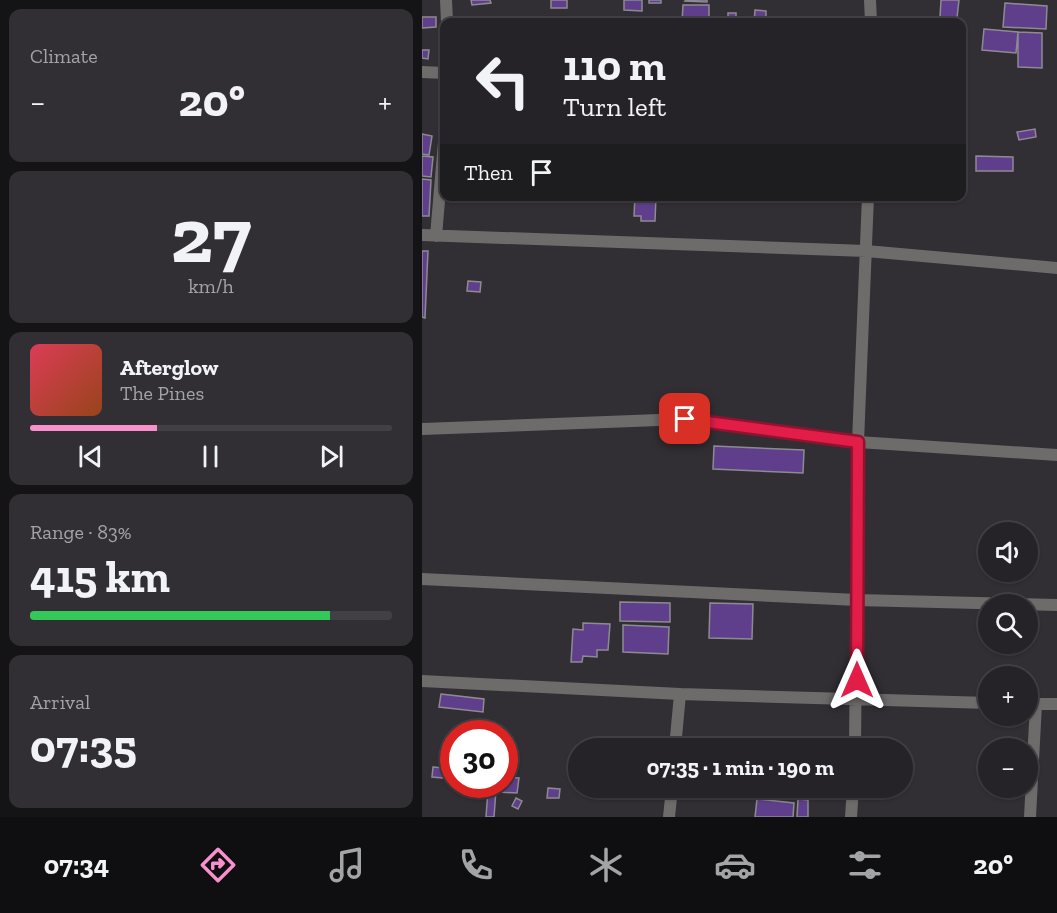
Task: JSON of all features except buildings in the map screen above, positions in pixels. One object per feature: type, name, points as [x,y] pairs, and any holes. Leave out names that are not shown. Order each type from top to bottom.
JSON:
[{"type":"street","points":[[446,0],[447,18]]},
{"type":"street","points":[[870,0],[871,18]]},
{"type":"street","points":[[422,72],[440,73]]},
{"type":"street","points":[[436,236],[440,189]]},
{"type":"street","points":[[855,738],[858,442],[868,201]]},
{"type":"street","points":[[422,235],[866,251],[1058,268]]},
{"type":"street","points":[[422,429],[685,419],[858,442],[1058,455]]},
{"type":"street","points":[[422,579],[857,600],[1058,604]]},
{"type":"street","points":[[422,681],[680,694],[978,703]]},
{"type":"street","points":[[676,738],[680,694]]},
{"type":"street","points":[[1038,704],[1058,704]]},
{"type":"street","points":[[1030,817],[1032,726]]},
{"type":"street","points":[[669,817],[671,798]]},
{"type":"street","points":[[851,817],[852,798]]},
{"type":"route","points":[[685,419],[858,442],[857,680]]}]
